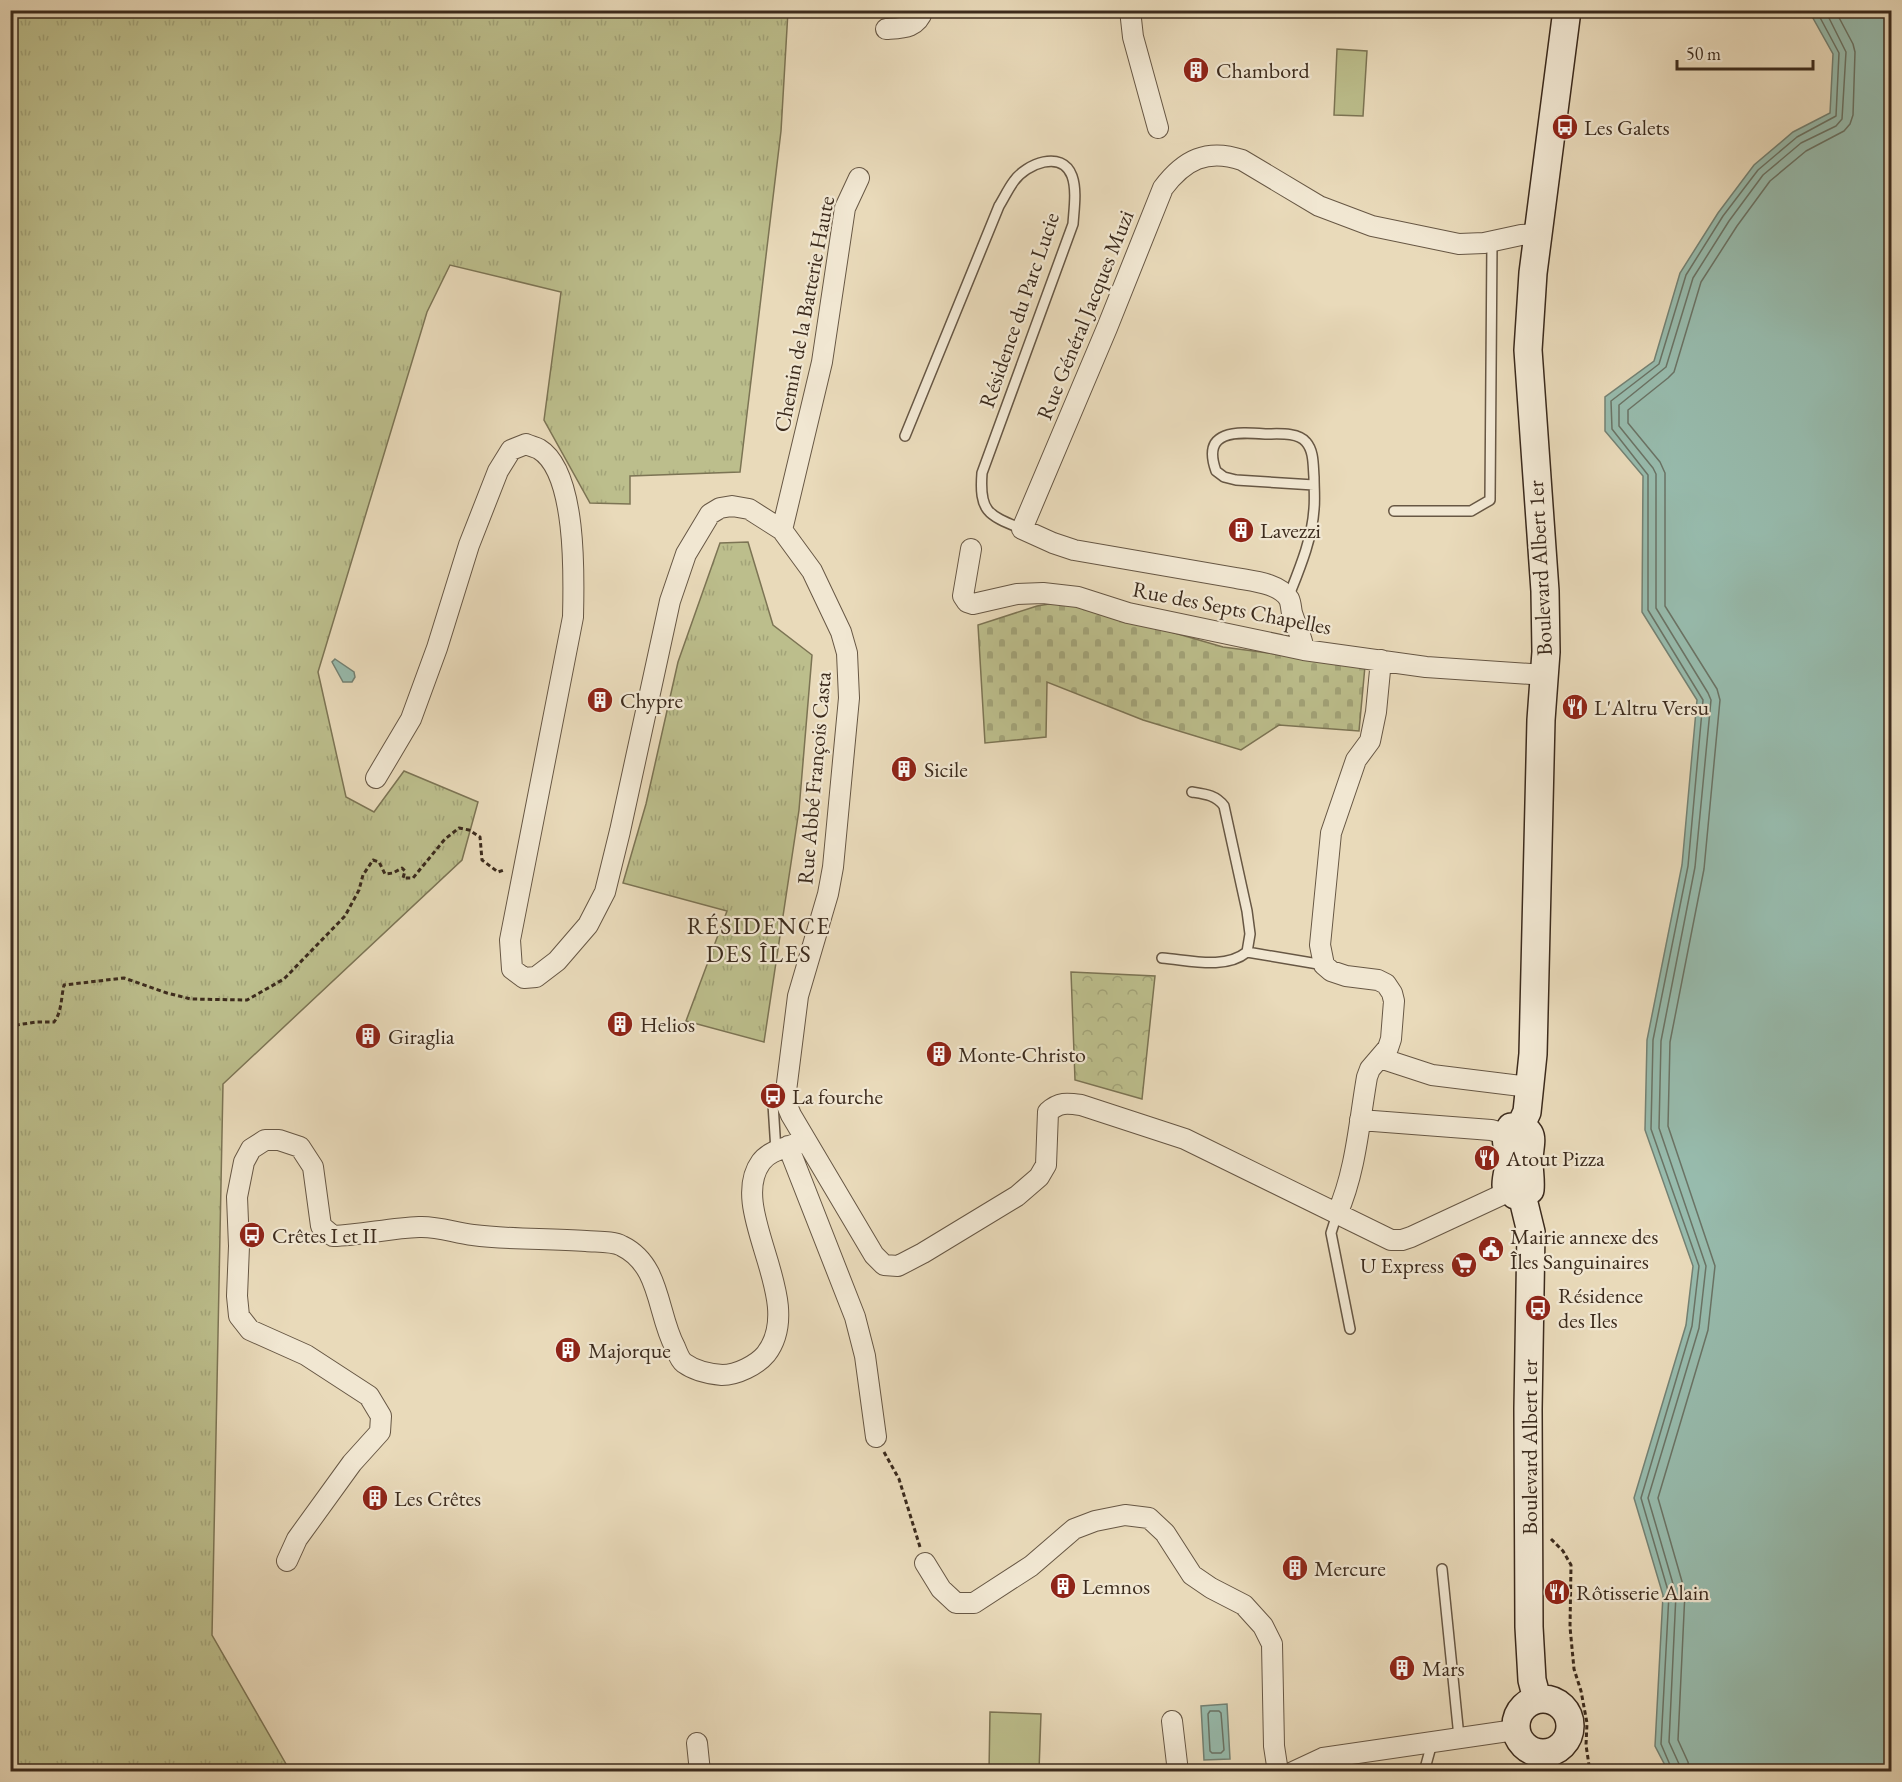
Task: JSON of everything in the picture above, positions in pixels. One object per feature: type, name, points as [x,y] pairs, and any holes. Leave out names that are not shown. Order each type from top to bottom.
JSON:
[{"type":"main road","name":"Boulevard Albert 1er","points":[[1513,1131],[1527,1112],[1533,1054],[1541,720],[1545,675],[1545,591],[1528,350],[1532,283],[1567,10]]},
{"type":"main road","points":[[1507,1196],[1530,1190],[1531,1180],[1528,1160],[1531,1142],[1529,1132],[1513,1131]]},
{"type":"main road","name":"Boulevard Albert 1er","points":[[1507,1196],[1531,1232],[1528,1617],[1532,1680],[1537,1699]]},
{"type":"main road","points":[[1537,1699],[1554,1701],[1561,1706],[1570,1720],[1568,1737],[1557,1750],[1553,1762],[1523,1746],[1515,1730],[1518,1714],[1529,1702],[1537,1699]]},
{"type":"street","points":[[886,29],[906,28],[921,18],[923,10]]},
{"type":"street","points":[[1130,10],[1133,38],[1158,128]]},
{"type":"street","name":"Rue Général Jacques Muzi","points":[[1022,529],[1163,188],[1174,172],[1186,164],[1221,155],[1242,160],[1319,206],[1372,226],[1441,241],[1459,244],[1492,242],[1521,235],[1538,234]]},
{"type":"street","name":"Chemin de la Batterie Haute","points":[[782,530],[822,362],[845,208],[859,178]]},
{"type":"street","name":"Rue Abbé François Casta","points":[[376,777],[411,719],[437,648],[469,545],[498,471],[511,450],[526,444],[540,450],[556,469],[568,502],[574,581],[573,617],[510,940],[512,969],[524,978],[536,977],[557,961],[588,926],[605,892],[670,601],[686,554],[710,514],[720,507],[732,506],[749,509],[782,530],[812,572],[830,606],[844,642],[850,674],[833,867],[828,894],[798,996],[786,1103],[791,1115],[790,1145],[874,1255],[884,1265],[898,1266],[1017,1196],[1039,1178],[1046,1165],[1048,1112],[1056,1105],[1064,1103],[1081,1105],[1185,1139],[1337,1214]]},
{"type":"street","points":[[1022,529],[1074,550],[1262,583],[1277,589],[1288,598],[1304,650]]},
{"type":"street","name":"Rue des Septs Chapelles","points":[[971,549],[963,596],[967,602],[973,604],[1017,594],[1043,593],[1078,597],[1128,613],[1304,650],[1426,667],[1545,675]]},
{"type":"street","points":[[1381,660],[1376,712],[1370,741],[1356,760],[1330,833],[1320,945],[1324,964],[1336,974],[1378,980],[1386,984],[1394,1000],[1391,1039],[1388,1048],[1370,1069],[1367,1077],[1351,1174],[1346,1195],[1337,1214],[1391,1240],[1402,1240],[1507,1196]]},
{"type":"street","points":[[1380,1058],[1432,1075],[1529,1087]]},
{"type":"street","points":[[1360,1120],[1513,1131]]},
{"type":"street","points":[[287,1561],[297,1539],[352,1463],[380,1432],[381,1416],[369,1395],[306,1355],[250,1330],[239,1316],[237,1197],[244,1162],[250,1149],[265,1140],[279,1140],[300,1147],[313,1167],[321,1226],[333,1236],[421,1226],[443,1228],[472,1235],[565,1239],[621,1245],[641,1260],[652,1278],[669,1337],[683,1362],[708,1374],[730,1375],[755,1364],[767,1353],[775,1335],[779,1308],[753,1206],[752,1179],[762,1160],[790,1145],[855,1317],[865,1356],[876,1437]]},
{"type":"street","points":[[925,1563],[941,1589],[956,1603],[974,1603],[1031,1566],[1074,1529],[1095,1521],[1125,1515],[1149,1518],[1165,1533],[1192,1575],[1244,1605],[1263,1626],[1272,1644],[1274,1746],[1278,1772]]},
{"type":"street","points":[[1172,1721],[1178,1772]]},
{"type":"street","points":[[1293,1772],[1323,1758],[1515,1730]]},
{"type":"street","points":[[698,1743],[700,1772]]},
{"type":"lane","name":"Résidence du Parc Lucie","points":[[905,436],[999,206],[1015,180],[1030,167],[1044,161],[1058,161],[1067,167],[1072,177],[1075,203],[1073,224],[982,473],[981,492],[983,502],[989,512],[1022,529]]},
{"type":"lane","points":[[1394,511],[1471,511],[1490,500],[1492,242]]},
{"type":"lane","points":[[1288,598],[1302,561],[1314,509],[1314,485],[1313,461],[1310,448],[1304,439],[1293,435],[1236,432],[1223,435],[1212,450],[1216,471],[1224,477],[1236,480],[1314,485]]},
{"type":"lane","points":[[1162,958],[1223,962],[1238,960],[1247,952],[1250,934],[1247,911],[1224,806],[1210,795],[1192,792]]},
{"type":"lane","points":[[1247,952],[1324,964]]},
{"type":"lane","points":[[786,1091],[779,1093],[773,1104],[790,1145]]},
{"type":"lane","points":[[1337,1214],[1331,1233],[1350,1329]]},
{"type":"lane","points":[[1442,1569],[1459,1737]]},
{"type":"lane","points":[[1424,1772],[1432,1741]]},
{"type":"path","points":[[10,1019],[17,1025],[54,1022],[59,1015],[64,985],[124,978],[191,999],[247,1000],[284,979],[345,916],[359,890],[363,874],[373,860],[379,861],[386,874],[402,868],[405,871],[403,878],[413,878],[445,839],[459,828],[469,830],[480,837],[482,860],[498,873],[526,862]]},
{"type":"path","points":[[876,1437],[899,1479],[925,1563]]},
{"type":"path","points":[[1548,1535],[1563,1551],[1570,1565],[1570,1627],[1574,1669],[1587,1723],[1586,1745],[1590,1772]]},
{"type":"green space","points":[[11,10],[788,11],[781,131],[740,472],[630,476],[630,504],[590,503],[544,420],[561,292],[450,265],[427,312],[318,672],[346,797],[374,812],[404,771],[478,802],[462,860],[223,1084],[212,1635],[290,1771],[11,1771]]},
{"type":"green space","points":[[1337,49],[1367,51],[1363,116],[1334,115]]},
{"type":"green space","points":[[748,542],[773,625],[812,655],[799,810],[764,1042],[686,1021],[727,911],[623,883],[646,804],[678,662],[720,543]]},
{"type":"green space","points":[[1055,603],[1081,606],[1223,647],[1365,666],[1359,731],[1279,725],[1241,750],[1143,720],[1047,682],[1046,737],[985,743],[978,625],[1037,606]]},
{"type":"green space","points":[[1071,972],[1155,976],[1142,1099],[1075,1080]]},
{"type":"green space","points":[[990,1712],[1041,1714],[1039,1771],[989,1771]]},
{"type":"water","points":[[1809,11],[1892,11],[1891,1771],[1668,1771],[1655,1746],[1663,1595],[1634,1498],[1686,1325],[1693,1266],[1645,1130],[1647,1040],[1682,865],[1697,700],[1642,612],[1643,476],[1605,431],[1605,397],[1654,361],[1680,273],[1718,213],[1754,165],[1793,132],[1830,113],[1833,54]]},
{"type":"water","points":[[335,659],[354,672],[355,677],[352,682],[343,682],[332,662]]},
{"type":"water","points":[[1227,1704],[1230,1759],[1204,1760],[1201,1706]]},
{"type":"place","name":"Chambord","points":[[1196,70]]},
{"type":"place","name":"Les Galets","points":[[1565,127]]},
{"type":"place","name":"Lavezzi","points":[[1241,530]]},
{"type":"place","name":"Chypre","points":[[600,700]]},
{"type":"place","name":"L'Altru Versu","points":[[1575,707]]},
{"type":"place","name":"Sicile","points":[[904,769]]},
{"type":"place","name":"Helios","points":[[620,1024]]},
{"type":"place","name":"Giraglia","points":[[368,1036]]},
{"type":"place","name":"Monte-Christo","points":[[939,1054]]},
{"type":"place","name":"La fourche","points":[[773,1096]]},
{"type":"place","name":"Atout Pizza","points":[[1487,1158]]},
{"type":"place","name":"Crêtes I et II","points":[[252,1235]]},
{"type":"place","name":"Mairie annexe des Îles Sanguinaires","points":[[1491,1249]]},
{"type":"place","name":"U Express","points":[[1464,1265]]},
{"type":"place","name":"Résidence des Iles","points":[[1538,1308]]},
{"type":"place","name":"Majorque","points":[[568,1350]]},
{"type":"place","name":"Les Crêtes","points":[[375,1498]]},
{"type":"place","name":"Mercure","points":[[1295,1568]]},
{"type":"place","name":"Lemnos","points":[[1063,1586]]},
{"type":"place","name":"Rôtisserie Alain","points":[[1557,1592]]},
{"type":"place","name":"Mars","points":[[1402,1668]]},
{"type":"district","name":"RÉSIDENCE DES ÎLES","points":[[759,939]]}]
